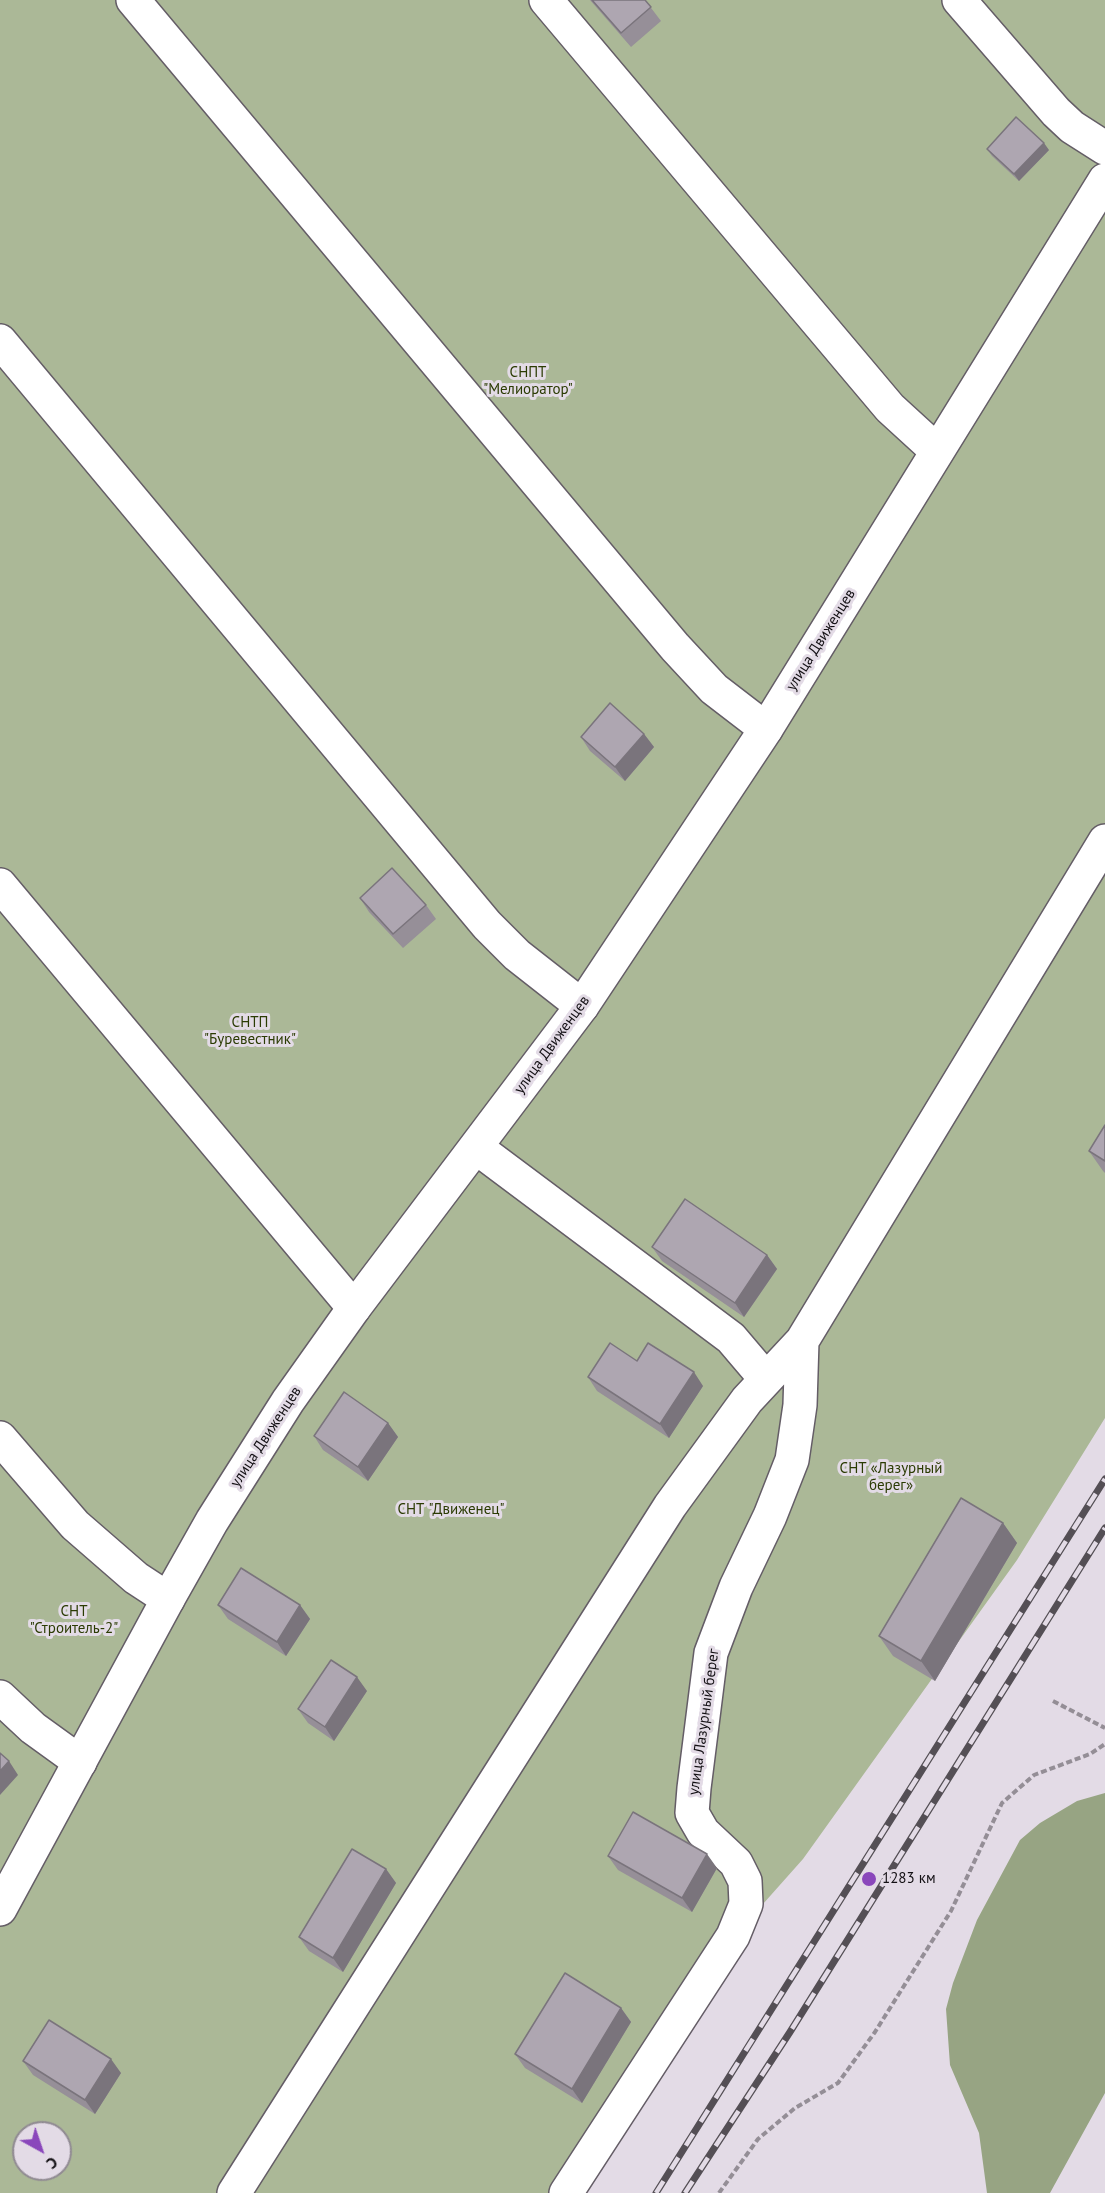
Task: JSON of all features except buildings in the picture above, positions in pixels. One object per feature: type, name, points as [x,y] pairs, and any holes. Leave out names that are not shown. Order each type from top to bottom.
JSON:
[{"type":"street","points":[[133,0],[675,647],[714,689],[766,729]]},
{"type":"street","points":[[546,0],[890,408],[937,451]]},
{"type":"street","points":[[959,0],[1056,112],[1072,127],[1105,148]]},
{"type":"street","name":"улица Движенцев","points":[[0,1909],[212,1521],[288,1401],[354,1308],[582,1006],[766,729],[1105,180]]},
{"type":"street","points":[[0,340],[487,925],[517,956],[582,1006]]},
{"type":"street","points":[[234,2193],[670,1506],[709,1449],[765,1378],[802,1341],[1105,841]]},
{"type":"street","points":[[0,885],[354,1308]]},
{"type":"street","points":[[477,1148],[731,1338],[765,1378]]},
{"type":"street","name":"улица Лазурный берег","points":[[566,2193],[733,1936],[746,1904],[745,1881],[736,1863],[703,1832],[692,1813],[694,1788],[711,1653],[736,1587],[770,1516],[792,1460],[800,1405],[802,1341]]},
{"type":"street","points":[[0,1438],[75,1525],[136,1578],[168,1599]]},
{"type":"street","points":[[0,1697],[33,1728],[80,1762]]},
{"type":"path","points":[[1053,1701],[1105,1728]]},
{"type":"path","points":[[719,2193],[758,2139],[795,2108],[838,2083],[951,1911],[1002,1803],[1034,1775],[1090,1754],[1105,1744]]},
{"type":"green space","points":[[0,0],[1105,0],[1105,1418],[1017,1560],[803,1859],[707,1967],[562,2193],[0,2193]]},
{"type":"green space","points":[[1105,1793],[1105,2093],[1050,2193],[987,2193],[979,2133],[950,2065],[946,2009],[953,1983],[977,1920],[1020,1840],[1040,1823],[1077,1801]]},
{"type":"railway","points":[[656,2193],[1105,1479]]},
{"type":"railway","points":[[685,2193],[790,2032],[1105,1528]]},
{"type":"place","name":"1283 км","points":[[869,1879]]},
{"type":"park label","name":"СНПТ \"Мелиоратор\"","points":[[528,382]]},
{"type":"park label","name":"СНТП \"Буревестник\"","points":[[250,1032]]},
{"type":"park label","name":"СНТ «Лазурный берег»","points":[[891,1478]]},
{"type":"park label","name":"СНТ \"Движенец\"","points":[[451,1510]]},
{"type":"park label","name":"СНТ \"Строитель-2\"","points":[[74,1620]]}]
